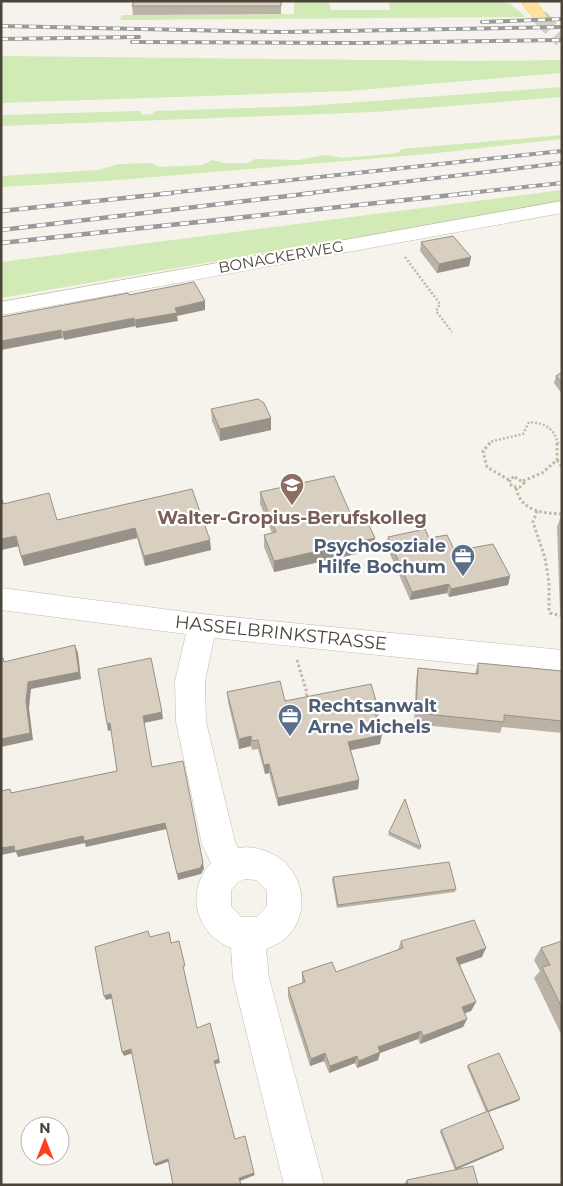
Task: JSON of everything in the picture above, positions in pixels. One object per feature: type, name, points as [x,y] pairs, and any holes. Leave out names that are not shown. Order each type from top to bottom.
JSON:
[{"type":"main road","points":[[528,1],[540,16]]},
{"type":"street","name":"BONACKERWEG","points":[[1,309],[562,207]]},
{"type":"street","name":"HASSELBRINKSTRASSE","points":[[1,600],[202,625],[562,662]]},
{"type":"street","points":[[202,625],[190,680],[191,722],[219,844],[231,869]]},
{"type":"street","points":[[251,863],[265,866],[276,874],[284,886],[286,900],[283,913],[274,925],[262,933],[247,935],[233,932],[221,923],[214,911],[212,897],[216,884],[225,872],[231,869],[237,865],[251,863]]},
{"type":"street","points":[[247,935],[251,978],[304,1185]]},
{"type":"path","points":[[390,238],[440,304],[436,311],[452,332]]},
{"type":"path","points":[[509,480],[515,477],[523,480],[542,473],[557,460],[560,448],[556,435],[551,428],[540,422],[529,422],[524,433],[488,444],[483,451],[487,467],[509,480],[510,485],[516,488],[522,486],[523,480]]},
{"type":"path","points":[[557,460],[562,466]]},
{"type":"path","points":[[516,488],[520,502],[538,511],[562,514]]},
{"type":"path","points":[[538,511],[534,516],[534,528],[543,546],[549,582],[548,609],[550,613],[562,616]]},
{"type":"path","points":[[298,635],[296,656],[307,693],[306,701]]},
{"type":"green space","points":[[285,1],[329,1],[331,10],[390,10],[389,2],[501,1],[510,4],[526,17],[120,20],[122,15],[294,14],[294,2]]},
{"type":"green space","points":[[1,56],[477,61],[562,60],[562,73],[348,91],[1,103]]},
{"type":"green space","points":[[562,87],[562,97],[375,112],[1,126],[1,115],[140,111],[142,115],[152,114],[155,111],[307,106]]},
{"type":"green space","points":[[562,135],[562,139],[428,154],[107,181],[1,187],[1,176],[98,170],[119,164],[152,163],[159,167],[203,165],[212,160],[224,163],[248,163],[255,159],[299,160],[325,155],[343,158],[397,153],[402,149]]},
{"type":"green space","points":[[562,190],[562,202],[1,298],[1,262]]},
{"type":"building","points":[[134,1],[281,1],[281,6],[132,6]]},
{"type":"building","points":[[453,236],[471,257],[439,264],[421,242]]},
{"type":"building","points":[[194,282],[205,301],[175,308],[177,313],[135,320],[134,318],[62,332],[61,330],[1,341],[1,317]]},
{"type":"building","points":[[562,372],[562,383],[556,376]]},
{"type":"building","points":[[258,399],[264,403],[271,418],[220,429],[211,409]]},
{"type":"building","points":[[334,476],[351,515],[363,513],[375,538],[274,561],[264,535],[276,532],[260,492]]},
{"type":"building","points":[[192,489],[210,540],[144,556],[135,528],[21,556],[16,536],[1,539],[1,497],[3,504],[49,493],[57,520]]},
{"type":"building","points":[[425,529],[429,538],[447,535],[455,551],[493,544],[510,576],[451,589],[449,584],[412,592],[388,537]]},
{"type":"building","points":[[75,645],[79,672],[28,682],[26,701],[30,733],[1,739],[1,658],[3,658],[4,662]]},
{"type":"building","points":[[151,658],[162,712],[143,716],[152,767],[183,761],[203,863],[200,868],[177,874],[165,823],[84,841],[83,836],[15,851],[14,846],[1,848],[1,791],[10,789],[11,793],[117,771],[110,723],[107,724],[98,669]]},
{"type":"building","points":[[478,663],[562,671],[562,721],[504,715],[504,722],[416,713],[418,668],[478,674]]},
{"type":"building","points":[[280,681],[285,701],[371,684],[379,711],[374,710],[382,735],[348,742],[359,780],[278,798],[269,764],[264,765],[258,740],[252,741],[251,736],[239,739],[227,692]]},
{"type":"building","points":[[405,799],[421,847],[389,832]]},
{"type":"building","points":[[449,862],[456,889],[338,905],[333,877]]},
{"type":"building","points":[[474,920],[486,948],[456,958],[476,1002],[462,1007],[467,1019],[423,1036],[421,1031],[378,1047],[380,1052],[359,1061],[357,1056],[330,1066],[325,1053],[311,1059],[288,988],[305,982],[302,972],[332,962],[336,972],[403,948],[401,941]]},
{"type":"building","points":[[148,931],[150,937],[169,932],[171,943],[179,941],[197,1028],[210,1023],[219,1059],[214,1061],[235,1139],[245,1136],[254,1173],[239,1178],[241,1185],[173,1185],[168,1159],[154,1164],[131,1049],[122,1052],[111,994],[104,996],[95,947]]},
{"type":"building","points":[[562,941],[562,1008],[542,967],[550,965],[541,948]]},
{"type":"building","points":[[499,1053],[520,1099],[488,1111],[468,1065]]},
{"type":"building","points":[[488,1111],[504,1148],[456,1168],[441,1130]]},
{"type":"building","points":[[473,1166],[478,1185],[408,1185],[407,1180]]},
{"type":"tunnel","points":[[540,17],[562,40]]},
{"type":"railway","points":[[482,22],[562,19]]},
{"type":"railway","points":[[1,26],[282,32],[562,27]]},
{"type":"railway","points":[[1,39],[139,37]]},
{"type":"railway","points":[[132,42],[357,43],[562,40]]},
{"type":"railway","points":[[160,194],[562,151]]},
{"type":"railway","points":[[302,194],[562,163]]},
{"type":"railway","points":[[459,194],[562,183]]},
{"type":"railway","points":[[1,211],[172,193]]},
{"type":"railway","points":[[1,230],[313,193]]},
{"type":"railway","points":[[1,243],[471,193]]},
{"type":"place","name":"Walter-Gropius-Berufskolleg","points":[[292,506]]},
{"type":"place","name":"Psychosoziale Hilfe Bochum","points":[[463,577]]},
{"type":"place","name":"Rechtsanwalt Arne Michels","points":[[290,737]]}]
